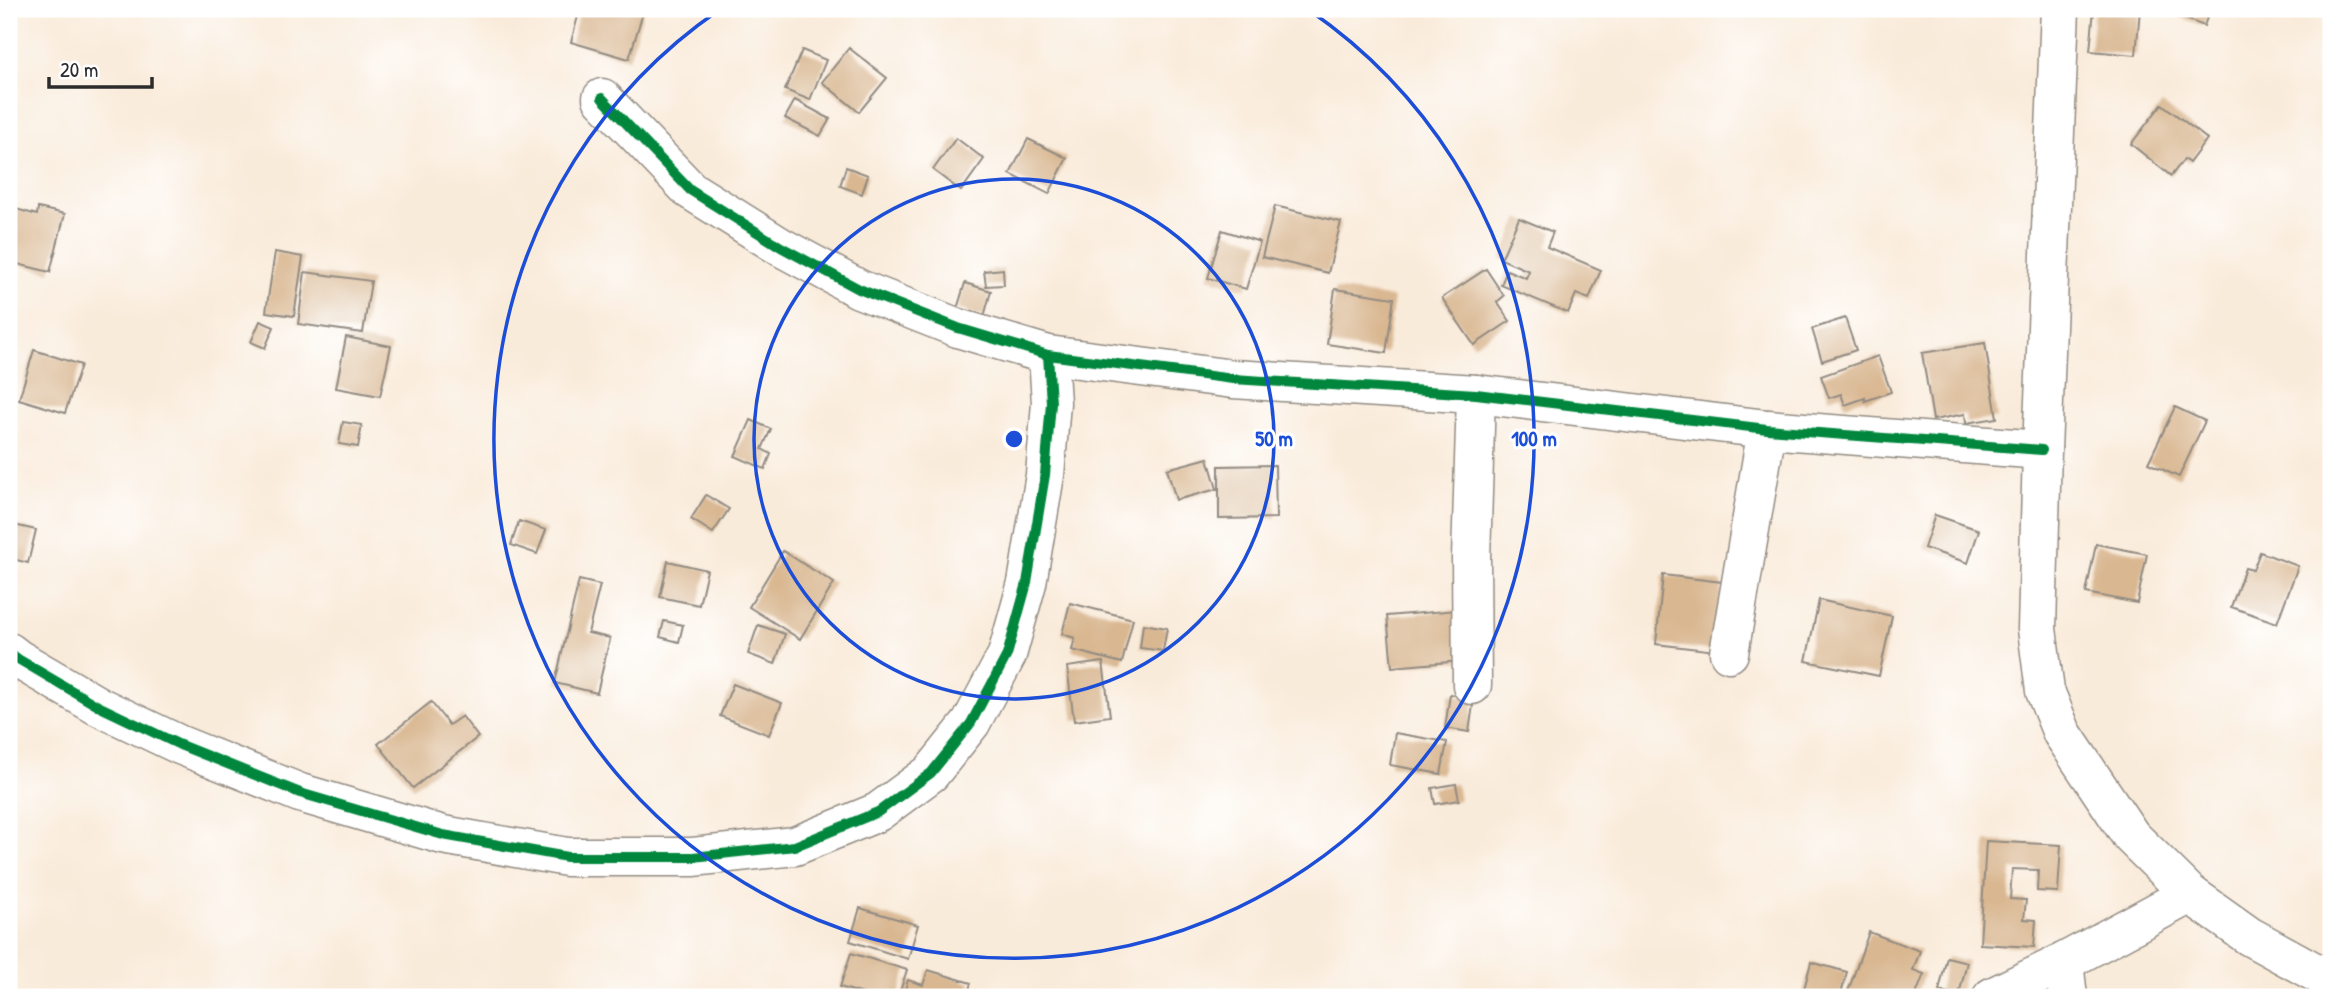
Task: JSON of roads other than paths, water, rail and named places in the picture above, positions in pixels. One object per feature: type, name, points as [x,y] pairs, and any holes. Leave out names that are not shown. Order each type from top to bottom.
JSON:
[{"type":"street","points":[[2060,9],[2042,450],[2038,629],[2045,691],[2062,733],[2132,836],[2190,894],[2249,936],[2331,981]]},
{"type":"street","points":[[602,98],[690,190],[781,247],[859,289],[958,328],[1048,355],[1233,379],[1476,394],[1767,429],[2042,450]]},
{"type":"street","points":[[9,652],[98,706],[180,745],[300,793],[443,835],[567,857],[694,857],[795,846],[878,812],[931,772],[971,723],[1007,655],[1027,583],[1045,475],[1052,403],[1048,355]]},
{"type":"street","points":[[1472,685],[1471,559],[1476,394]]},
{"type":"street","points":[[1729,653],[1767,429]]},
{"type":"street","points":[[1992,997],[2066,979],[2190,894]]}]
